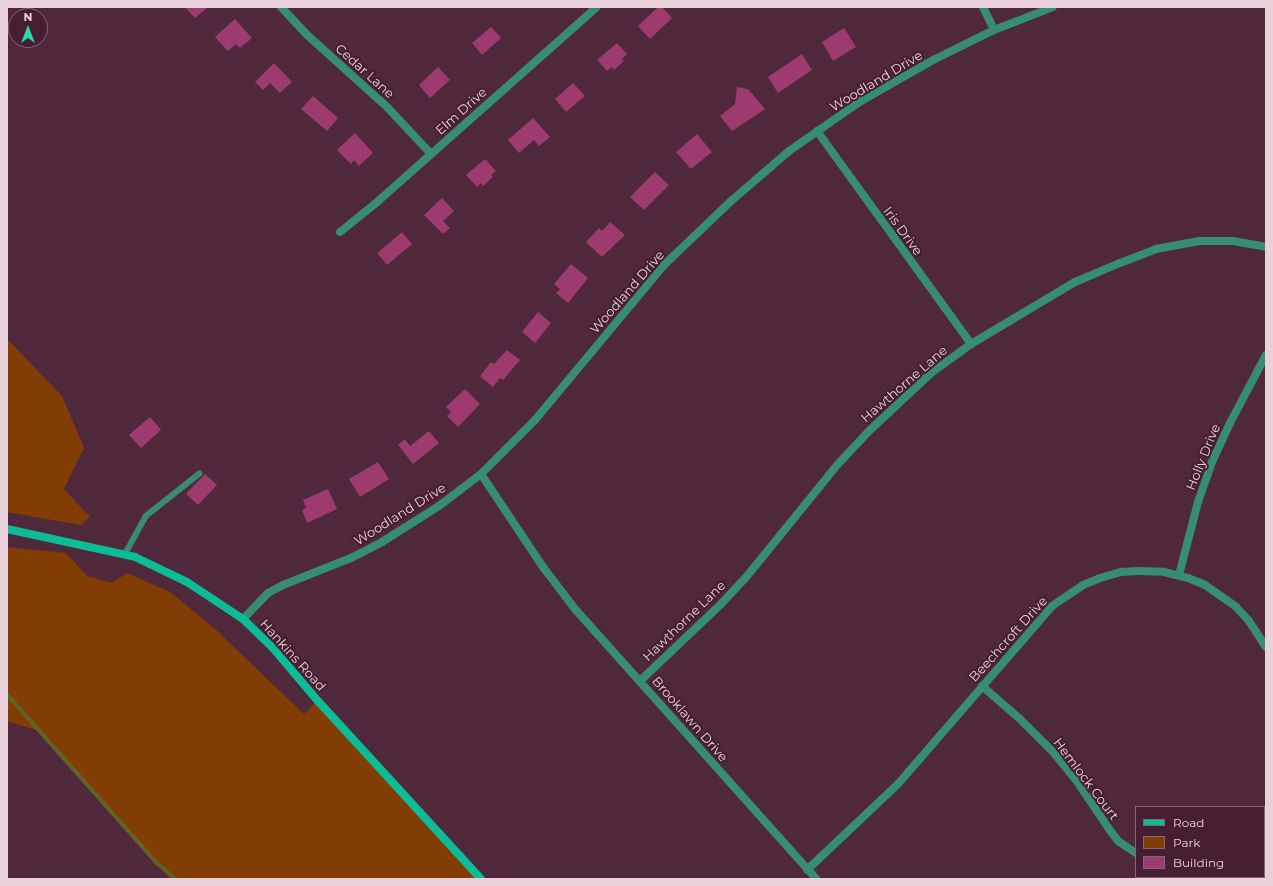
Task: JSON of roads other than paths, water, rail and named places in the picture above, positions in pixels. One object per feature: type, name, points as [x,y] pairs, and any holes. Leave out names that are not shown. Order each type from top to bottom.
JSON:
[{"type":"main road","name":"Hankins Road","points":[[7,529],[125,554],[162,568],[187,582],[243,619],[272,647],[318,702],[481,879]]},
{"type":"street","name":"Cedar Lane","points":[[281,7],[305,33],[388,108],[431,154]]},
{"type":"street","name":"Elm Drive","points":[[340,232],[376,203],[597,7]]},
{"type":"street","points":[[983,7],[994,30]]},
{"type":"street","name":"Woodland Drive","points":[[243,619],[268,593],[283,585],[350,558],[382,542],[439,506],[481,474],[535,420],[649,282],[670,259],[730,202],[789,151],[892,82],[994,30],[1053,7]]},
{"type":"street","name":"Iris Drive","points":[[817,131],[970,344]]},
{"type":"street","name":"Hawthorne Lane","points":[[640,681],[721,604],[746,576],[838,464],[868,432],[931,373],[970,344],[1074,282],[1156,249],[1199,241],[1233,241],[1266,247]]},
{"type":"street","name":"Holly Drive","points":[[1178,575],[1198,502],[1212,462],[1230,423],[1266,355]]},
{"type":"street","name":"Brooklawn Drive","points":[[481,474],[552,579],[575,609],[816,879]]},
{"type":"street","name":"Beechcroft Drive","points":[[807,870],[898,784],[1052,606],[1083,585],[1121,572],[1151,570],[1178,575],[1205,585],[1231,603],[1249,621],[1266,647]]},
{"type":"street","name":"Hemlock Court","points":[[982,686],[1020,719],[1054,753],[1078,783],[1118,841],[1135,852]]},
{"type":"lane","points":[[125,554],[146,516],[199,474]]},
{"type":"waterway","points":[[7,694],[156,862],[176,879]]}]
